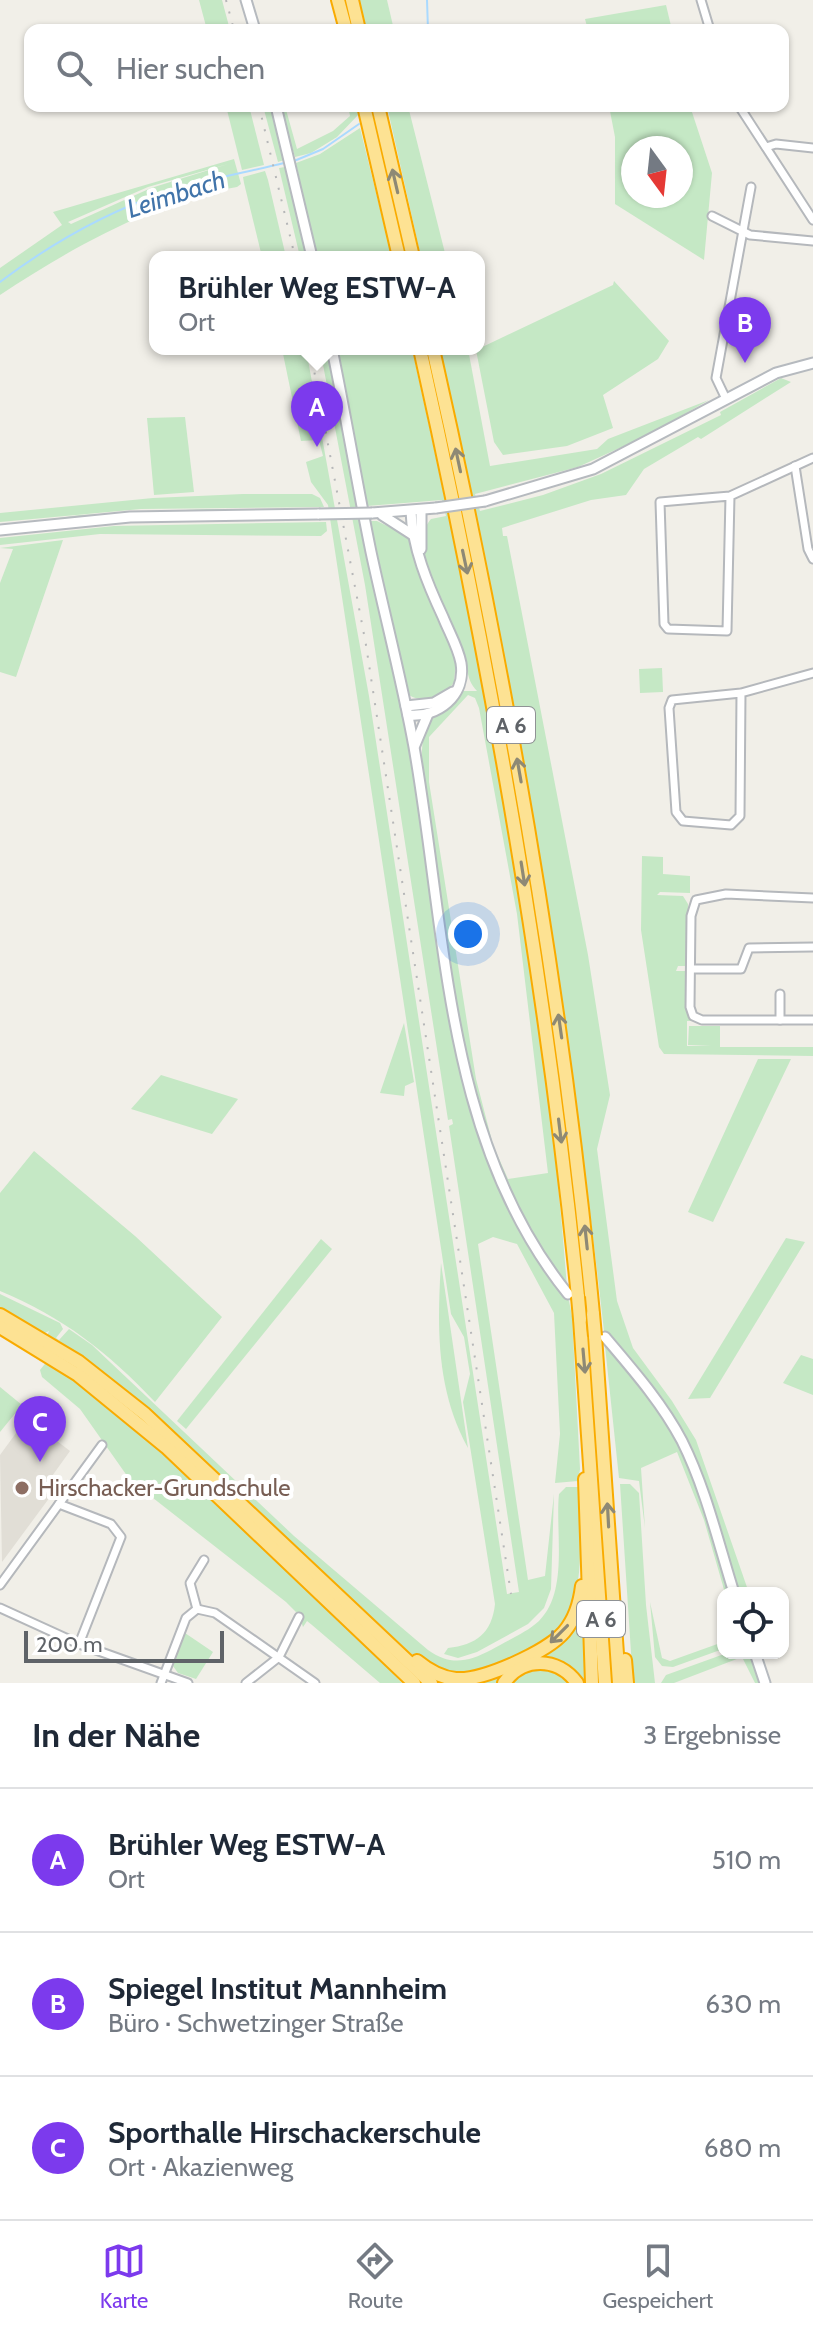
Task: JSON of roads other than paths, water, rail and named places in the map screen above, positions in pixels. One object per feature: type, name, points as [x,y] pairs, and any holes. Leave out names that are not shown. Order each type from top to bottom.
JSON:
[{"type":"highway","points":[[338,0],[344,24]]},
{"type":"highway","points":[[352,0],[358,24]]},
{"type":"highway","points":[[365,112],[398,251]]},
{"type":"highway","points":[[379,112],[412,251]]},
{"type":"highway","name":"A 6","points":[[421,355],[479,629],[526,888],[552,1063],[573,1295],[580,1319],[595,1483],[605,1683]]},
{"type":"highway","name":"A 6","points":[[434,355],[492,626],[536,868],[574,1133],[593,1314],[600,1336],[595,1483],[614,1607],[619,1683]]},
{"type":"highway","points":[[0,1315],[79,1362],[145,1414],[431,1683]]},
{"type":"highway","points":[[0,1327],[78,1375],[155,1437],[414,1683]]},
{"type":"highway","points":[[404,1657],[443,1676],[467,1679],[543,1648],[570,1624],[580,1598],[587,1563],[595,1483]]},
{"type":"highway","points":[[587,1563],[592,1683]]},
{"type":"highway","points":[[614,1607],[621,1625],[627,1683]]},
{"type":"highway","points":[[504,1683],[521,1667],[541,1663],[562,1669],[577,1683]]},
{"type":"main road","points":[[246,0],[253,24]]},
{"type":"main road","points":[[278,112],[311,251]]},
{"type":"main road","points":[[333,355],[370,549],[414,748],[472,1105],[491,1163],[510,1205],[538,1254],[573,1295]]},
{"type":"main road","points":[[0,530],[130,517],[416,511],[485,501],[543,486],[618,458],[776,373],[813,363]]},
{"type":"main road","points":[[407,711],[428,714],[449,702],[461,675],[459,656],[430,586],[414,535],[416,511]]},
{"type":"main road","points":[[416,511],[420,553]]},
{"type":"main road","points":[[376,513],[414,535]]},
{"type":"main road","points":[[407,711],[434,703],[456,690]]},
{"type":"main road","points":[[414,748],[428,714]]},
{"type":"main road","points":[[600,1336],[658,1401],[686,1450],[732,1587]]},
{"type":"main road","points":[[757,1659],[765,1680]]},
{"type":"street","points":[[701,0],[708,24]]},
{"type":"street","points":[[743,112],[813,220]]},
{"type":"street","points":[[766,147],[776,144],[813,148]]},
{"type":"street","points":[[726,399],[716,378],[751,187]]},
{"type":"street","points":[[712,216],[743,232],[813,241]]},
{"type":"street","points":[[730,496],[727,631],[673,631],[664,624],[660,502],[730,496],[813,458]]},
{"type":"street","points":[[795,466],[808,549],[813,559]]},
{"type":"street","points":[[741,693],[740,816],[731,825],[679,818],[670,722],[672,700],[741,693],[813,673]]},
{"type":"street","points":[[813,898],[726,894],[696,900],[691,916],[691,1011],[697,1018],[709,1021],[813,1020]]},
{"type":"street","points":[[691,969],[741,969],[749,948],[813,947]]},
{"type":"street","points":[[780,994],[780,1020]]},
{"type":"street","points":[[0,1585],[102,1445]]},
{"type":"street","points":[[59,1504],[111,1524],[121,1537],[79,1644]]},
{"type":"street","points":[[197,1609],[190,1583],[204,1560]]},
{"type":"street","points":[[0,1608],[163,1679],[188,1683]]},
{"type":"street","points":[[163,1679],[186,1618],[197,1609]]},
{"type":"street","points":[[197,1609],[215,1613],[315,1683]]},
{"type":"street","points":[[246,1683],[279,1657],[299,1617]]},
{"type":"waterway","name":"Leimbach","points":[[427,0],[428,24]]},
{"type":"waterway","name":"Leimbach","points":[[294,161],[323,149],[359,124]]},
{"type":"waterway","name":"Leimbach","points":[[0,282],[78,231],[141,201],[193,184],[284,163]]},
{"type":"railway","points":[[226,0],[232,24]]},
{"type":"railway","points":[[260,112],[294,251]]},
{"type":"railway","points":[[311,355],[366,645],[511,1594]]},
{"type":"place","name":"Spiegel Institut Mannheim","points":[[745,363]]},
{"type":"place","name":"Brühler Weg ESTW-A","points":[[317,447]]},
{"type":"place","name":"Sporthalle Hirschackerschule","points":[[40,1462]]},
{"type":"place","name":"Hirschacker-Grundschule","points":[[22,1488]]}]
